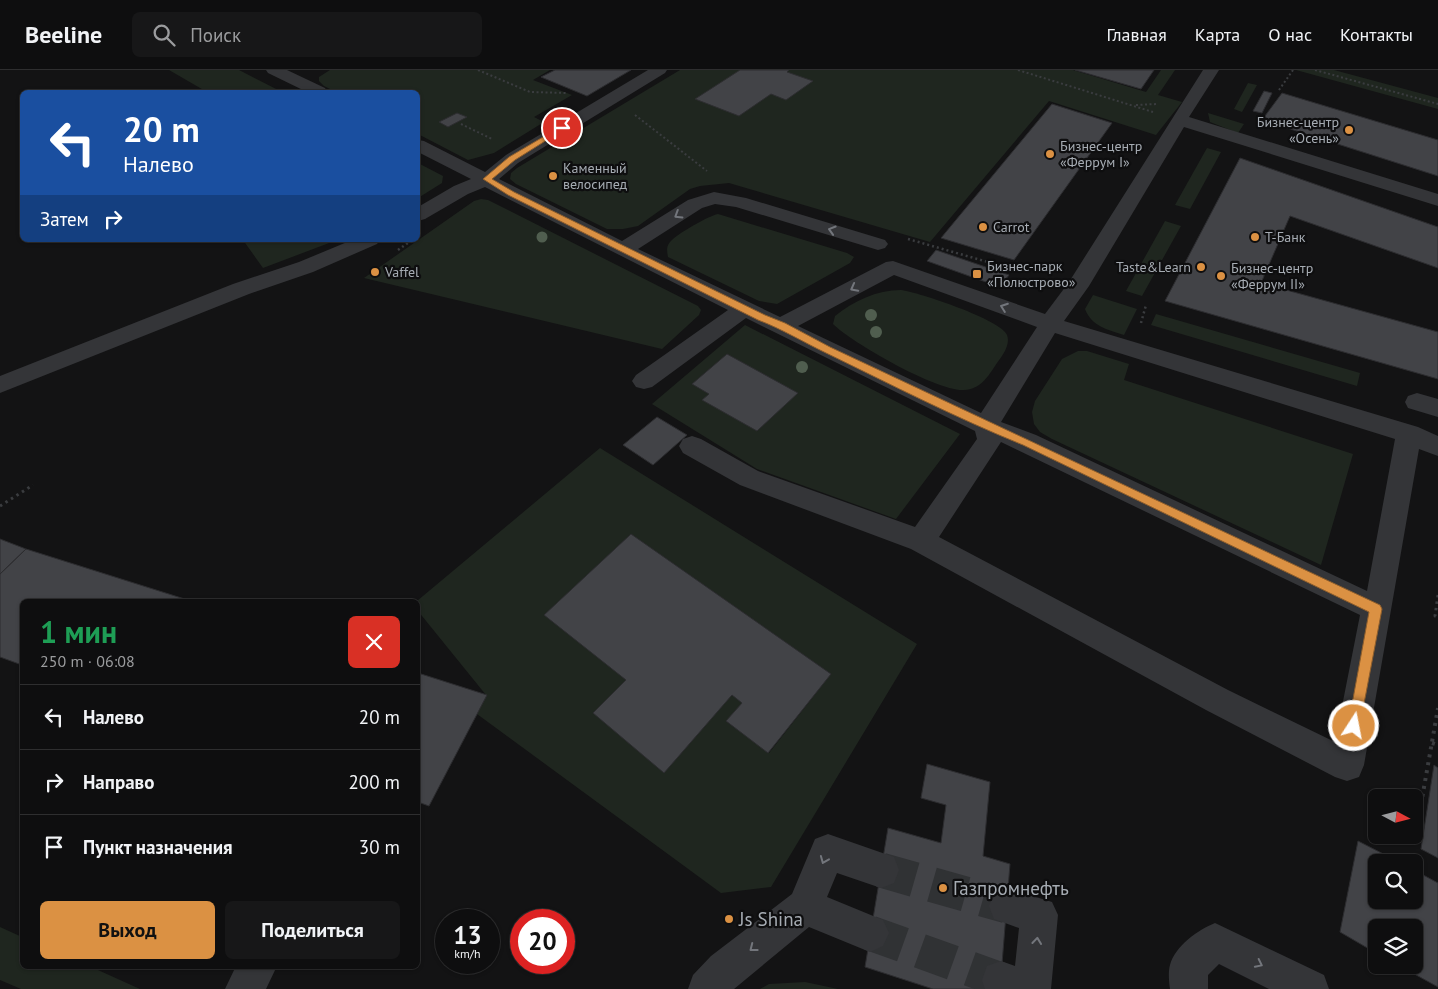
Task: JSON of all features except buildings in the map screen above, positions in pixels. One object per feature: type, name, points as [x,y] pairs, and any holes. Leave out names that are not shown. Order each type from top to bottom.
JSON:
[{"type":"lane","points":[[274,70],[315,90]]},
{"type":"lane","points":[[420,214],[461,190],[486,179],[512,159],[659,70]]},
{"type":"lane","points":[[921,541],[990,440],[986,426],[1050,324],[1078,286],[1211,70]]},
{"type":"lane","points":[[296,81],[312,74]]},
{"type":"lane","points":[[1180,120],[1438,200]]},
{"type":"lane","points":[[420,146],[623,249],[782,325],[827,349],[986,426],[1027,442],[1376,609]]},
{"type":"lane","points":[[623,249],[695,204],[714,198],[739,202],[878,244]]},
{"type":"lane","points":[[0,385],[241,289],[306,267],[365,242]]},
{"type":"lane","points":[[782,325],[893,267],[1050,324],[1409,434],[1438,446]]},
{"type":"lane","points":[[644,381],[745,308]]},
{"type":"lane","points":[[1409,434],[1428,430],[1438,433]]},
{"type":"lane","points":[[692,446],[750,478],[921,541],[1217,700],[1347,765],[1376,609],[1380,597],[1409,434]]},
{"type":"lane","points":[[707,989],[725,970],[805,907],[828,852],[881,870]]},
{"type":"lane","points":[[1007,906],[1040,915],[1019,986]]},
{"type":"lane","points":[[805,907],[870,933]]},
{"type":"lane","points":[[1189,989],[1188,967],[1215,942],[1310,989]]},
{"type":"lane","points":[[244,989],[256,969]]},
{"type":"path","points":[[478,70],[530,92],[570,93]]},
{"type":"path","points":[[1018,70],[1180,120]]},
{"type":"path","points":[[1279,90],[1293,70]]},
{"type":"path","points":[[1315,70],[1438,104]]},
{"type":"path","points":[[1133,106],[1158,104]]},
{"type":"path","points":[[461,124],[492,140]]},
{"type":"path","points":[[910,240],[1019,271]]},
{"type":"path","points":[[0,506],[33,485]]},
{"type":"path","points":[[1438,595],[1435,616],[1438,617]]},
{"type":"path","points":[[1423,794],[1438,708]]},
{"type":"path","points":[[1432,743],[1438,745]]},
{"type":"shaded area","points":[[169,70],[239,70],[278,90],[204,90]]},
{"type":"shaded area","points":[[330,70],[550,70],[533,80],[572,95],[534,117],[544,122],[494,153],[468,160],[420,135],[420,90],[332,90],[319,81],[319,77]]},
{"type":"shaded area","points":[[680,70],[1073,70],[1146,92],[1161,70],[1175,70],[1158,95],[1182,102],[1156,135],[1049,101],[930,242],[729,183],[690,189],[638,226],[623,229],[607,229],[516,184],[510,179],[511,173],[517,168]]},
{"type":"shaded area","points":[[1296,70],[1334,70],[1438,98],[1438,109]]},
{"type":"shaded area","points":[[1248,83],[1257,85],[1242,112],[1234,109]]},
{"type":"shaded area","points":[[1208,113],[1244,124],[1238,133],[1210,122]]},
{"type":"shaded area","points":[[1207,148],[1221,152],[1190,209],[1175,205]]},
{"type":"shaded area","points":[[420,164],[443,176],[442,183],[420,197]]},
{"type":"shaded area","points":[[488,200],[698,306],[701,310],[699,315],[662,349],[364,278],[415,242],[420,242],[420,239],[474,201]]},
{"type":"shaded area","points":[[718,214],[847,253],[854,257],[850,263],[777,304],[759,301],[668,257],[667,251],[670,242],[686,230]]},
{"type":"shaded area","points":[[1165,221],[1181,226],[1142,296],[1126,291]]},
{"type":"shaded area","points":[[244,242],[332,242],[263,268]]},
{"type":"shaded area","points":[[901,290],[959,308],[1002,329],[1007,335],[1007,347],[986,379],[974,388],[964,390],[952,389],[935,383],[876,354],[833,324],[835,316],[866,297],[883,292]]},
{"type":"shaded area","points":[[1093,295],[1137,309],[1124,335],[1096,324],[1088,315],[1085,309]]},
{"type":"shaded area","points":[[1156,314],[1360,373],[1357,386],[1151,325]]},
{"type":"shaded area","points":[[745,325],[960,434],[896,519],[757,469],[652,404]],"holes":[[[727,354],[797,393],[757,431],[703,400],[709,394],[692,384]]]},
{"type":"shaded area","points":[[1078,351],[1087,351],[1129,364],[1124,380],[1353,454],[1321,565],[1040,432],[1034,424],[1032,412],[1035,401],[1062,359]]},
{"type":"shaded area","points":[[600,448],[917,644],[771,887],[721,893],[477,714],[486,695],[420,613],[419,599]],"holes":[[[631,534],[831,674],[769,753],[727,722],[742,703],[732,695],[664,773],[594,713],[626,680],[544,615]]]},
{"type":"shaded area","points":[[0,927],[20,936],[20,969],[96,969],[140,989],[21,989],[0,980]]},
{"type":"shaded area","points":[[805,982],[838,989],[760,989],[769,984]]},
{"type":"tunnel","points":[[881,870],[1007,906]]},
{"type":"tunnel","points":[[870,933],[1001,980]]},
{"type":"place","name":"Бизнес-центр «Осень»","points":[[1349,130]]},
{"type":"place","name":"Бизнес-центр «Феррум I»","points":[[1050,154]]},
{"type":"place","name":"Каменный велосипед","points":[[553,176]]},
{"type":"place","name":"Carrot","points":[[983,227]]},
{"type":"place","name":"Т-Банк","points":[[1255,237]]},
{"type":"place","name":"Taste&Learn","points":[[1201,267]]},
{"type":"place","name":"Vaffel","points":[[375,272]]},
{"type":"place","name":"Бизнес-парк «Полюстрово»","points":[[977,274]]},
{"type":"place","name":"Бизнес-центр «Феррум II»","points":[[1221,276]]},
{"type":"place","name":"Газпромнефть","points":[[943,888]]},
{"type":"place","name":"Js Shina","points":[[729,919]]},
{"type":"route","points":[[562,128],[512,159],[486,179],[640,258],[761,317],[782,325],[827,349],[986,426],[1027,442],[1376,609],[1354,726]]}]
